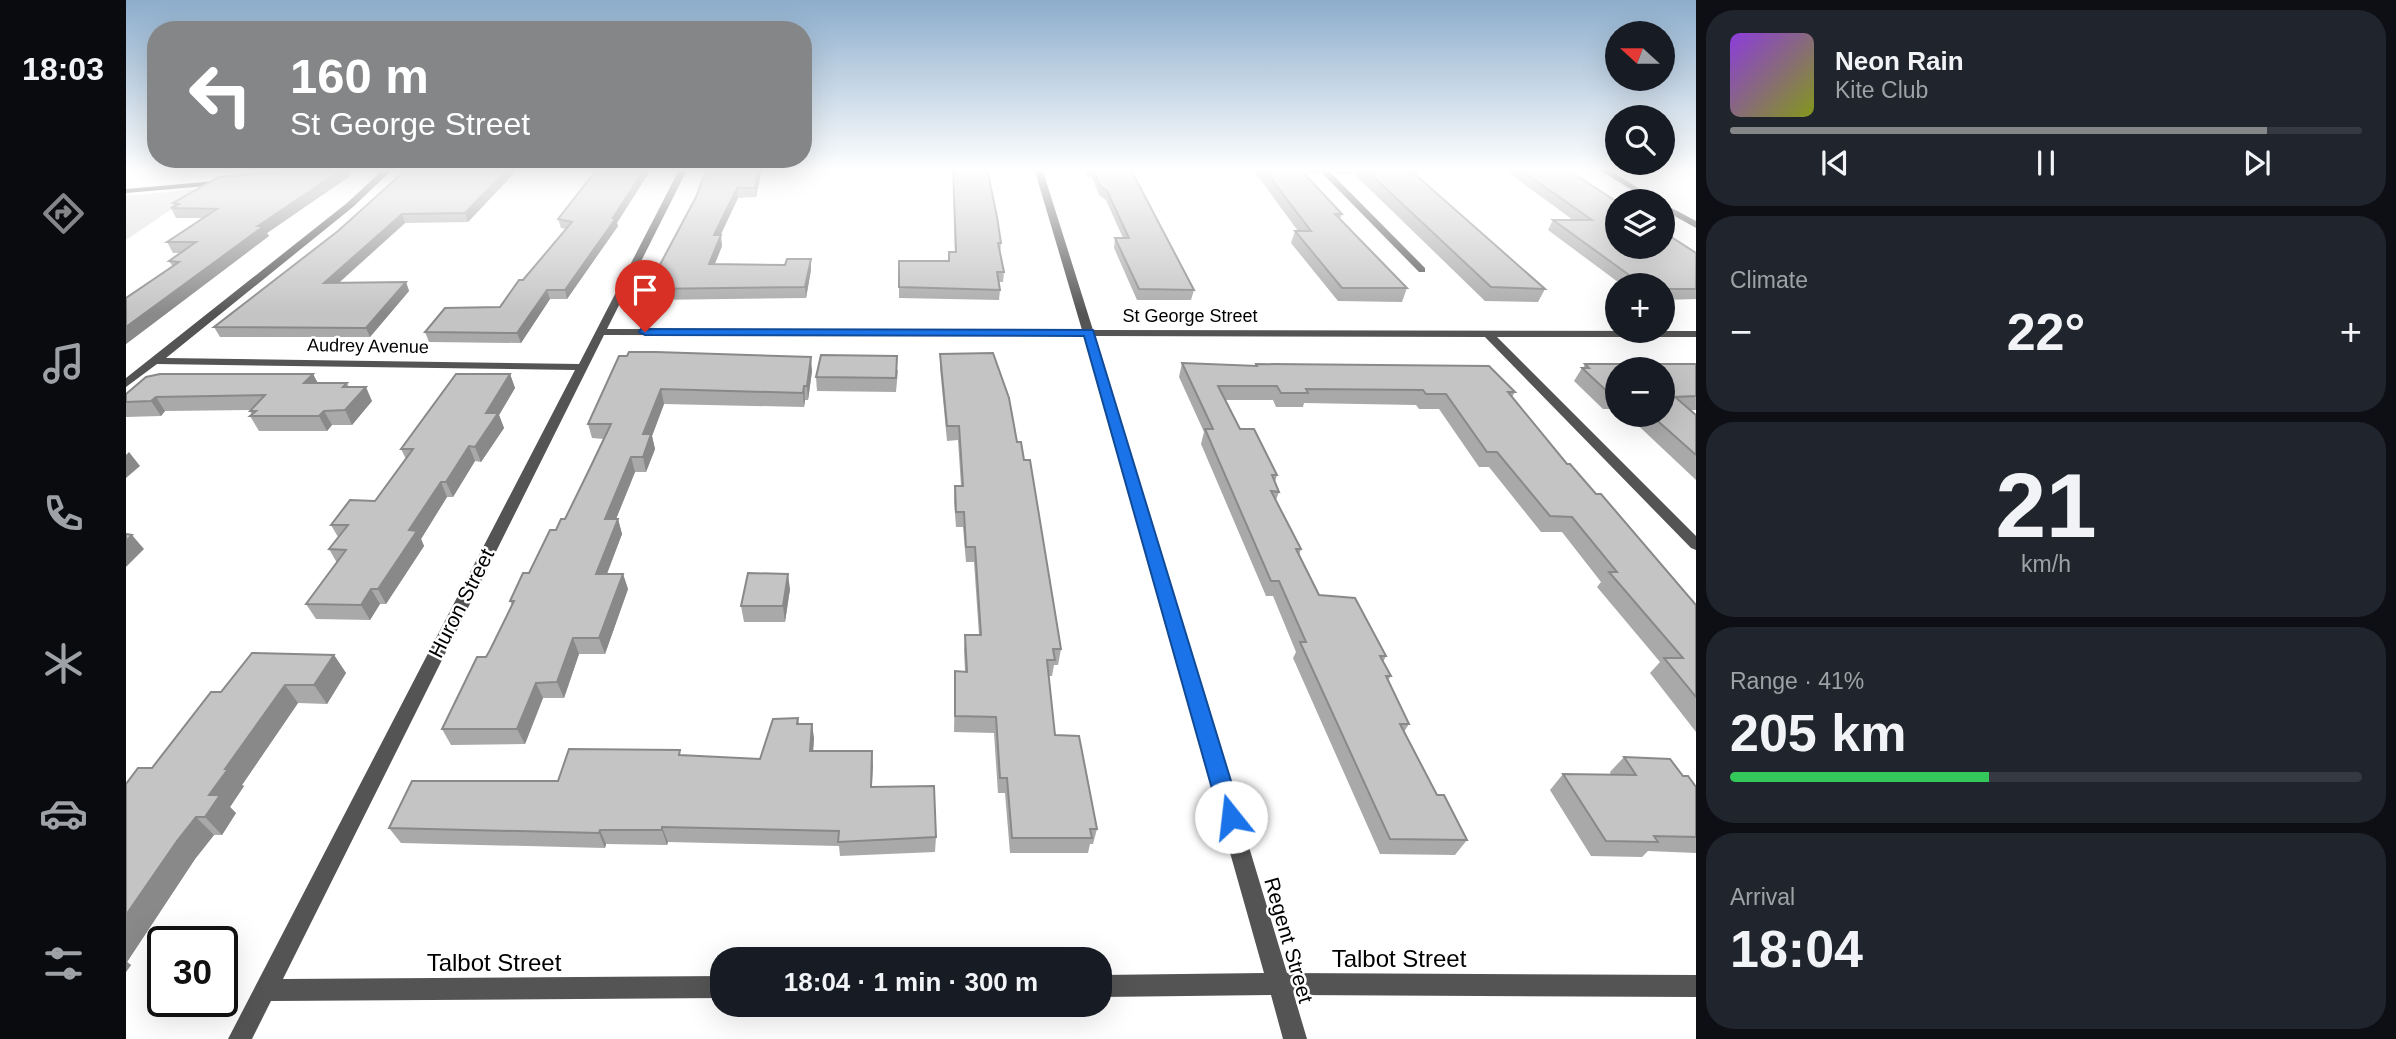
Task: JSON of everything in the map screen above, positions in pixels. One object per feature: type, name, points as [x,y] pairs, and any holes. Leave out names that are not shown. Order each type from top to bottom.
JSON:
[{"type":"street","points":[[126,384],[336,216]]},
{"type":"street","name":"Huron Street","points":[[240,1039],[659,216]]},
{"type":"street","name":"Regent Street","points":[[1053,216],[1295,1039]]},
{"type":"street","points":[[1369,216],[1422,270]]},
{"type":"street","name":"St George Street","points":[[601,332],[1696,334]]},
{"type":"street","points":[[1488,334],[1696,545]]},
{"type":"street","name":"Audrey Avenue","points":[[154,361],[582,367]]},
{"type":"street","name":"Talbot Street","points":[[1112,985],[1696,986]]},
{"type":"street","name":"Talbot Street","points":[[265,990],[710,988]]},
{"type":"shaded area","points":[[126,216],[161,216],[126,240]]},
{"type":"building","points":[[206,216],[272,216],[258,226],[264,226],[126,327],[126,298],[179,262],[169,261],[196,242],[167,242]]},
{"type":"building","points":[[354,216],[399,216],[324,283],[406,282],[366,328],[214,327]]},
{"type":"building","points":[[560,216],[616,218],[565,290],[547,290],[517,333],[425,332],[445,308],[500,307],[519,280],[523,280],[572,222],[558,219]]},
{"type":"building","points":[[686,216],[723,216],[714,235],[721,235],[709,264],[785,265],[787,259],[811,259],[805,287],[647,289]]},
{"type":"building","points":[[955,216],[997,216],[1001,243],[998,243],[1004,272],[997,272],[1000,290],[899,287],[899,261],[949,261],[949,252],[956,252]]},
{"type":"building","points":[[1119,216],[1155,216],[1194,290],[1139,289],[1115,238],[1129,238]]},
{"type":"building","points":[[1300,216],[1337,216],[1407,288],[1342,288],[1295,231],[1311,231]]},
{"type":"building","points":[[1416,216],[1463,216],[1545,289],[1491,287]]},
{"type":"building","points":[[1587,216],[1605,216],[1605,258],[1553,220],[1592,220]]},
{"type":"building","points":[[1675,239],[1696,253],[1696,289],[1675,289],[1675,273],[1626,273],[1607,259],[1675,259]]},
{"type":"building","points":[[629,352],[811,357],[807,386],[804,386],[803,393],[661,389],[643,434],[651,434],[643,457],[631,457],[605,519],[618,519],[596,574],[623,574],[599,638],[573,638],[557,682],[536,683],[517,729],[442,729],[477,657],[486,657],[490,650],[514,601],[510,601],[523,573],[529,573],[550,530],[556,530],[561,519],[565,519],[611,424],[588,424],[619,356],[627,356]]},
{"type":"building","points":[[993,353],[1009,398],[1017,442],[1021,442],[1024,460],[1030,460],[1061,649],[1053,649],[1055,660],[1047,660],[1055,735],[1079,736],[1097,829],[1090,829],[1092,838],[1012,838],[1007,778],[1000,778],[996,717],[955,716],[955,671],[967,672],[965,635],[981,635],[975,547],[966,547],[964,512],[956,512],[955,486],[963,486],[959,426],[947,426],[940,354]]},
{"type":"building","points":[[821,355],[897,356],[896,378],[816,377]]},
{"type":"building","points":[[1182,363],[1257,366],[1256,364],[1489,366],[1515,392],[1508,392],[1567,464],[1570,464],[1596,494],[1601,494],[1696,605],[1696,697],[1664,658],[1683,658],[1609,572],[1617,572],[1572,517],[1550,516],[1497,452],[1487,452],[1446,394],[1426,394],[1423,390],[1306,389],[1308,393],[1281,393],[1277,386],[1218,386],[1240,429],[1254,429],[1277,475],[1272,475],[1279,492],[1271,491],[1301,549],[1296,549],[1319,595],[1355,598],[1386,656],[1380,656],[1391,676],[1386,676],[1409,724],[1400,724],[1437,795],[1444,795],[1467,840],[1390,839],[1300,642],[1306,642],[1279,581],[1271,581],[1205,429],[1213,429]]},
{"type":"building","points":[[1585,364],[1605,364],[1605,389],[1582,368],[1589,368]]},
{"type":"building","points":[[1675,364],[1696,364],[1696,396],[1675,397]]},
{"type":"building","points":[[160,374],[313,374],[304,383],[347,383],[343,387],[366,387],[345,410],[324,411],[319,416],[250,416],[256,411],[250,411],[265,395],[156,397],[151,401],[126,402],[126,394],[146,377]]},
{"type":"building","points":[[456,374],[510,374],[486,413],[498,413],[475,447],[469,446],[446,482],[441,482],[409,530],[417,531],[378,589],[371,589],[361,605],[306,604],[346,550],[329,549],[348,525],[331,525],[350,500],[375,501],[413,449],[401,449]]},
{"type":"building","points":[[1675,397],[1696,415],[1696,455],[1664,427],[1675,427]]},
{"type":"building","points":[[748,573],[788,574],[783,606],[741,606]]},
{"type":"building","points":[[252,653],[334,655],[314,685],[285,685],[209,795],[220,795],[205,817],[196,817],[126,915],[126,784],[138,768],[152,768],[211,692],[221,692]]},
{"type":"building","points":[[798,718],[797,724],[812,724],[810,751],[872,751],[871,787],[934,786],[936,837],[838,842],[839,831],[662,827],[662,830],[600,830],[599,833],[389,828],[412,781],[558,781],[569,749],[680,750],[679,755],[760,759],[773,719]]},
{"type":"building","points":[[1624,757],[1670,759],[1683,776],[1688,776],[1696,787],[1696,837],[1654,836],[1658,842],[1606,841],[1563,774],[1636,775]]},
{"type":"route","points":[[645,332],[1089,333],[1231,817]]}]
